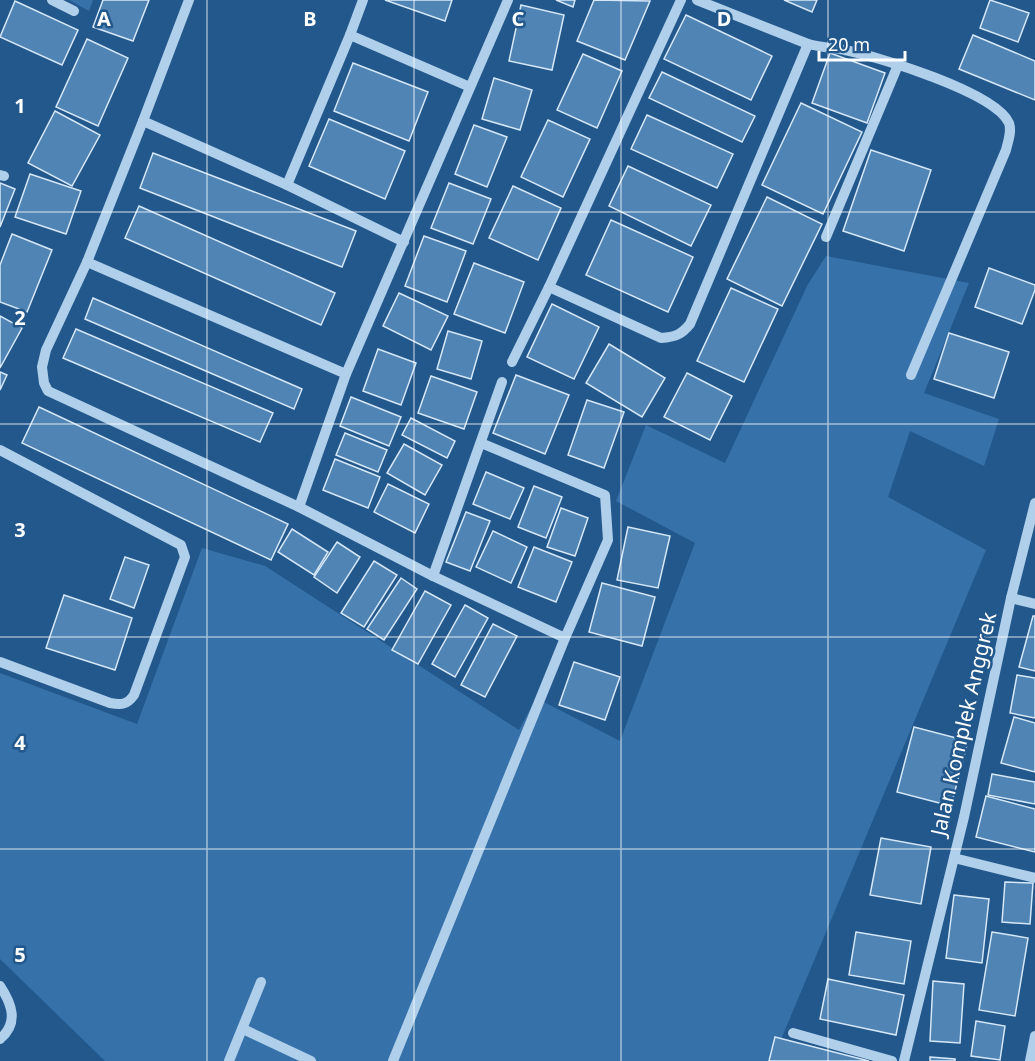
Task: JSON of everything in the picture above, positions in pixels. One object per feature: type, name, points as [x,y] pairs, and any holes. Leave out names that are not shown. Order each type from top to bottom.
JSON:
[{"type":"street","points":[[52,0],[74,11]]},
{"type":"street","points":[[189,0],[87,262],[46,350],[42,367],[48,391],[299,507],[433,576],[565,638]]},
{"type":"street","points":[[287,185],[363,0]]},
{"type":"street","points":[[299,507],[346,374],[508,0]]},
{"type":"street","points":[[512,363],[681,0]]},
{"type":"street","points":[[697,0],[808,44],[846,50],[947,82],[1003,114],[1010,125],[1006,150],[911,375]]},
{"type":"street","points":[[350,35],[470,87]]},
{"type":"street","points":[[549,287],[661,338],[675,337],[683,333],[690,324],[808,44]]},
{"type":"street","points":[[826,237],[898,65]]},
{"type":"street","points":[[143,121],[287,185],[404,242]]},
{"type":"street","points":[[87,262],[346,374]]},
{"type":"street","points":[[433,576],[502,382]]},
{"type":"street","points":[[393,1061],[565,638],[608,540],[605,495],[481,443]]},
{"type":"street","points":[[0,450],[181,545],[185,557],[134,695],[125,704],[111,703],[0,662]]},
{"type":"street","name":"Jalan Komplek Anggrek","points":[[904,1061],[954,858],[1011,598],[1035,503]]},
{"type":"street","name":"Jalan Komplek Anggrek","points":[[1011,598],[1035,604]]},
{"type":"street","name":"Jalan Komplek Anggrek","points":[[954,858],[1035,878]]},
{"type":"street","points":[[229,1061],[261,982]]},
{"type":"street","points":[[0,986],[13,1010],[10,1028],[0,1039]]},
{"type":"street","points":[[243,1029],[311,1061]]},
{"type":"street","points":[[793,1033],[892,1061]]},
{"type":"street","points":[[1030,1061],[1035,1036]]},
{"type":"shaded area","points":[[69,0],[93,0],[89,11]]},
{"type":"shaded area","points":[[826,256],[969,283],[924,393],[999,419],[984,466],[910,431],[888,497],[986,550],[772,1061],[105,1061],[0,959],[0,673],[137,724],[202,548],[265,566],[519,730],[536,698],[620,741],[695,543],[616,501],[646,425],[725,463],[807,286]]},
{"type":"building","points":[[103,0],[149,0],[133,41],[93,27]]},
{"type":"building","points":[[385,0],[452,0],[445,21]]},
{"type":"building","points":[[556,0],[575,0],[573,7]]},
{"type":"building","points":[[594,0],[650,1],[625,60],[577,41]]},
{"type":"building","points":[[784,0],[817,0],[812,12]]},
{"type":"building","points":[[990,0],[1029,13],[1018,42],[980,28]]},
{"type":"building","points":[[15,1],[78,30],[62,65],[0,37]]},
{"type":"building","points":[[521,5],[564,15],[552,70],[509,61]]},
{"type":"building","points":[[686,15],[772,56],[751,100],[664,59]]},
{"type":"building","points":[[973,35],[1035,61],[1035,100],[959,69]]},
{"type":"building","points":[[87,39],[128,58],[98,126],[56,107]]},
{"type":"building","points":[[830,53],[885,73],[867,123],[812,103]]},
{"type":"building","points":[[583,54],[622,71],[597,128],[557,110]]},
{"type":"building","points":[[353,63],[428,92],[409,141],[334,111]]},
{"type":"building","points":[[662,72],[755,116],[742,142],[649,98]]},
{"type":"building","points":[[494,78],[532,90],[520,130],[482,119]]},
{"type":"building","points":[[801,103],[862,132],[823,214],[762,185]]},
{"type":"building","points":[[55,111],[100,135],[72,186],[28,163]]},
{"type":"building","points":[[647,115],[733,154],[717,188],[631,149]]},
{"type":"building","points":[[329,119],[405,151],[385,199],[309,166]]},
{"type":"building","points":[[548,120],[590,139],[563,197],[521,177]]},
{"type":"building","points":[[474,125],[507,137],[487,187],[455,174]]},
{"type":"building","points":[[871,150],[931,170],[904,251],[843,231]]},
{"type":"building","points":[[153,153],[356,231],[342,267],[140,188]]},
{"type":"building","points":[[628,166],[711,205],[691,246],[609,206]]},
{"type":"building","points":[[30,174],[81,191],[66,234],[15,217]]},
{"type":"building","points":[[0,183],[15,189],[0,227]]},
{"type":"building","points":[[449,183],[491,199],[473,244],[431,228]]},
{"type":"building","points":[[513,186],[561,208],[538,260],[489,238]]},
{"type":"building","points":[[767,197],[822,224],[782,306],[727,279]]},
{"type":"building","points":[[139,206],[335,293],[321,325],[125,238]]},
{"type":"building","points":[[611,220],[693,257],[668,312],[586,275]]},
{"type":"building","points":[[12,234],[52,250],[27,312],[0,302],[0,265]]},
{"type":"building","points":[[424,236],[466,251],[447,302],[405,286]]},
{"type":"building","points":[[474,263],[524,282],[505,333],[454,314]]},
{"type":"building","points":[[989,268],[1035,285],[1022,324],[975,307]]},
{"type":"building","points":[[731,288],[778,309],[744,382],[697,361]]},
{"type":"building","points":[[399,293],[448,316],[431,350],[383,326]]},
{"type":"building","points":[[93,298],[302,389],[294,409],[85,319]]},
{"type":"building","points":[[552,304],[599,327],[574,379],[527,357]]},
{"type":"building","points":[[0,316],[22,328],[0,368]]},
{"type":"building","points":[[76,329],[273,413],[260,442],[63,358]]},
{"type":"building","points":[[448,331],[482,341],[471,379],[437,369]]},
{"type":"building","points":[[949,333],[1009,352],[994,398],[934,379]]},
{"type":"building","points":[[609,344],[665,378],[642,417],[586,383]]},
{"type":"building","points":[[378,349],[416,363],[401,405],[363,391]]},
{"type":"building","points":[[0,372],[7,375],[0,390]]},
{"type":"building","points":[[687,373],[732,396],[710,440],[664,417]]},
{"type":"building","points":[[516,375],[569,395],[545,454],[493,433]]},
{"type":"building","points":[[431,376],[477,392],[464,429],[418,413]]},
{"type":"building","points":[[351,397],[401,417],[389,446],[340,426]]},
{"type":"building","points":[[587,400],[624,412],[604,468],[568,455]]},
{"type":"building","points":[[39,407],[288,524],[271,560],[22,443]]},
{"type":"building","points":[[411,418],[455,441],[447,458],[402,435]]},
{"type":"building","points":[[345,433],[387,450],[378,472],[336,455]]},
{"type":"building","points":[[404,444],[442,465],[425,495],[387,473]]},
{"type":"building","points":[[335,459],[380,477],[368,508],[323,490]]},
{"type":"building","points":[[486,472],[524,488],[510,519],[473,504]]},
{"type":"building","points":[[388,484],[429,504],[415,533],[374,512]]},
{"type":"building","points":[[534,486],[562,497],[546,538],[518,527]]},
{"type":"building","points":[[561,508],[588,518],[575,556],[547,547]]},
{"type":"building","points":[[466,512],[490,521],[470,571],[446,562]]},
{"type":"building","points":[[628,527],[670,536],[658,588],[617,580]]},
{"type":"building","points":[[292,529],[328,552],[314,575],[278,552]]},
{"type":"building","points":[[493,531],[527,547],[511,583],[476,567]]},
{"type":"building","points":[[337,542],[360,557],[337,593],[314,577]]},
{"type":"building","points":[[534,547],[572,562],[556,602],[518,587]]},
{"type":"building","points":[[125,557],[149,565],[134,608],[110,599]]},
{"type":"building","points":[[374,561],[397,575],[364,627],[341,613]]},
{"type":"building","points":[[401,578],[417,589],[384,640],[367,629]]},
{"type":"building","points":[[602,583],[655,597],[642,646],[589,632]]},
{"type":"building","points":[[425,591],[451,605],[418,664],[392,650]]},
{"type":"building","points":[[64,595],[132,618],[115,670],[46,648]]},
{"type":"building","points":[[465,605],[488,618],[455,677],[432,664]]},
{"type":"building","points":[[1033,616],[1035,616],[1035,671],[1019,667]]},
{"type":"building","points":[[493,624],[517,636],[485,697],[461,685]]},
{"type":"building","points":[[574,662],[620,677],[605,720],[559,705]]},
{"type":"building","points":[[1017,675],[1035,678],[1035,718],[1010,713]]},
{"type":"building","points":[[1014,717],[1035,723],[1035,772],[1001,763]]},
{"type":"building","points":[[914,727],[968,741],[951,806],[897,792]]},
{"type":"building","points":[[992,774],[1035,782],[1035,804],[988,795]]},
{"type":"building","points":[[986,796],[1035,809],[1035,852],[976,837]]},
{"type":"building","points":[[881,838],[931,847],[921,904],[870,895]]},
{"type":"building","points":[[1005,882],[1033,883],[1030,924],[1002,922]]},
{"type":"building","points":[[954,895],[989,899],[982,963],[946,958]]},
{"type":"building","points":[[856,932],[911,941],[904,984],[849,975]]},
{"type":"building","points":[[992,932],[1028,938],[1015,1016],[979,1010]]},
{"type":"building","points":[[828,979],[904,995],[896,1035],[820,1019]]},
{"type":"building","points":[[933,981],[964,984],[960,1043],[930,1041]]},
{"type":"building","points":[[976,1021],[1005,1026],[1000,1060],[971,1056]]},
{"type":"building","points":[[775,1037],[869,1061],[769,1061]]},
{"type":"building","points":[[930,1057],[955,1059],[955,1061],[930,1061]]}]
